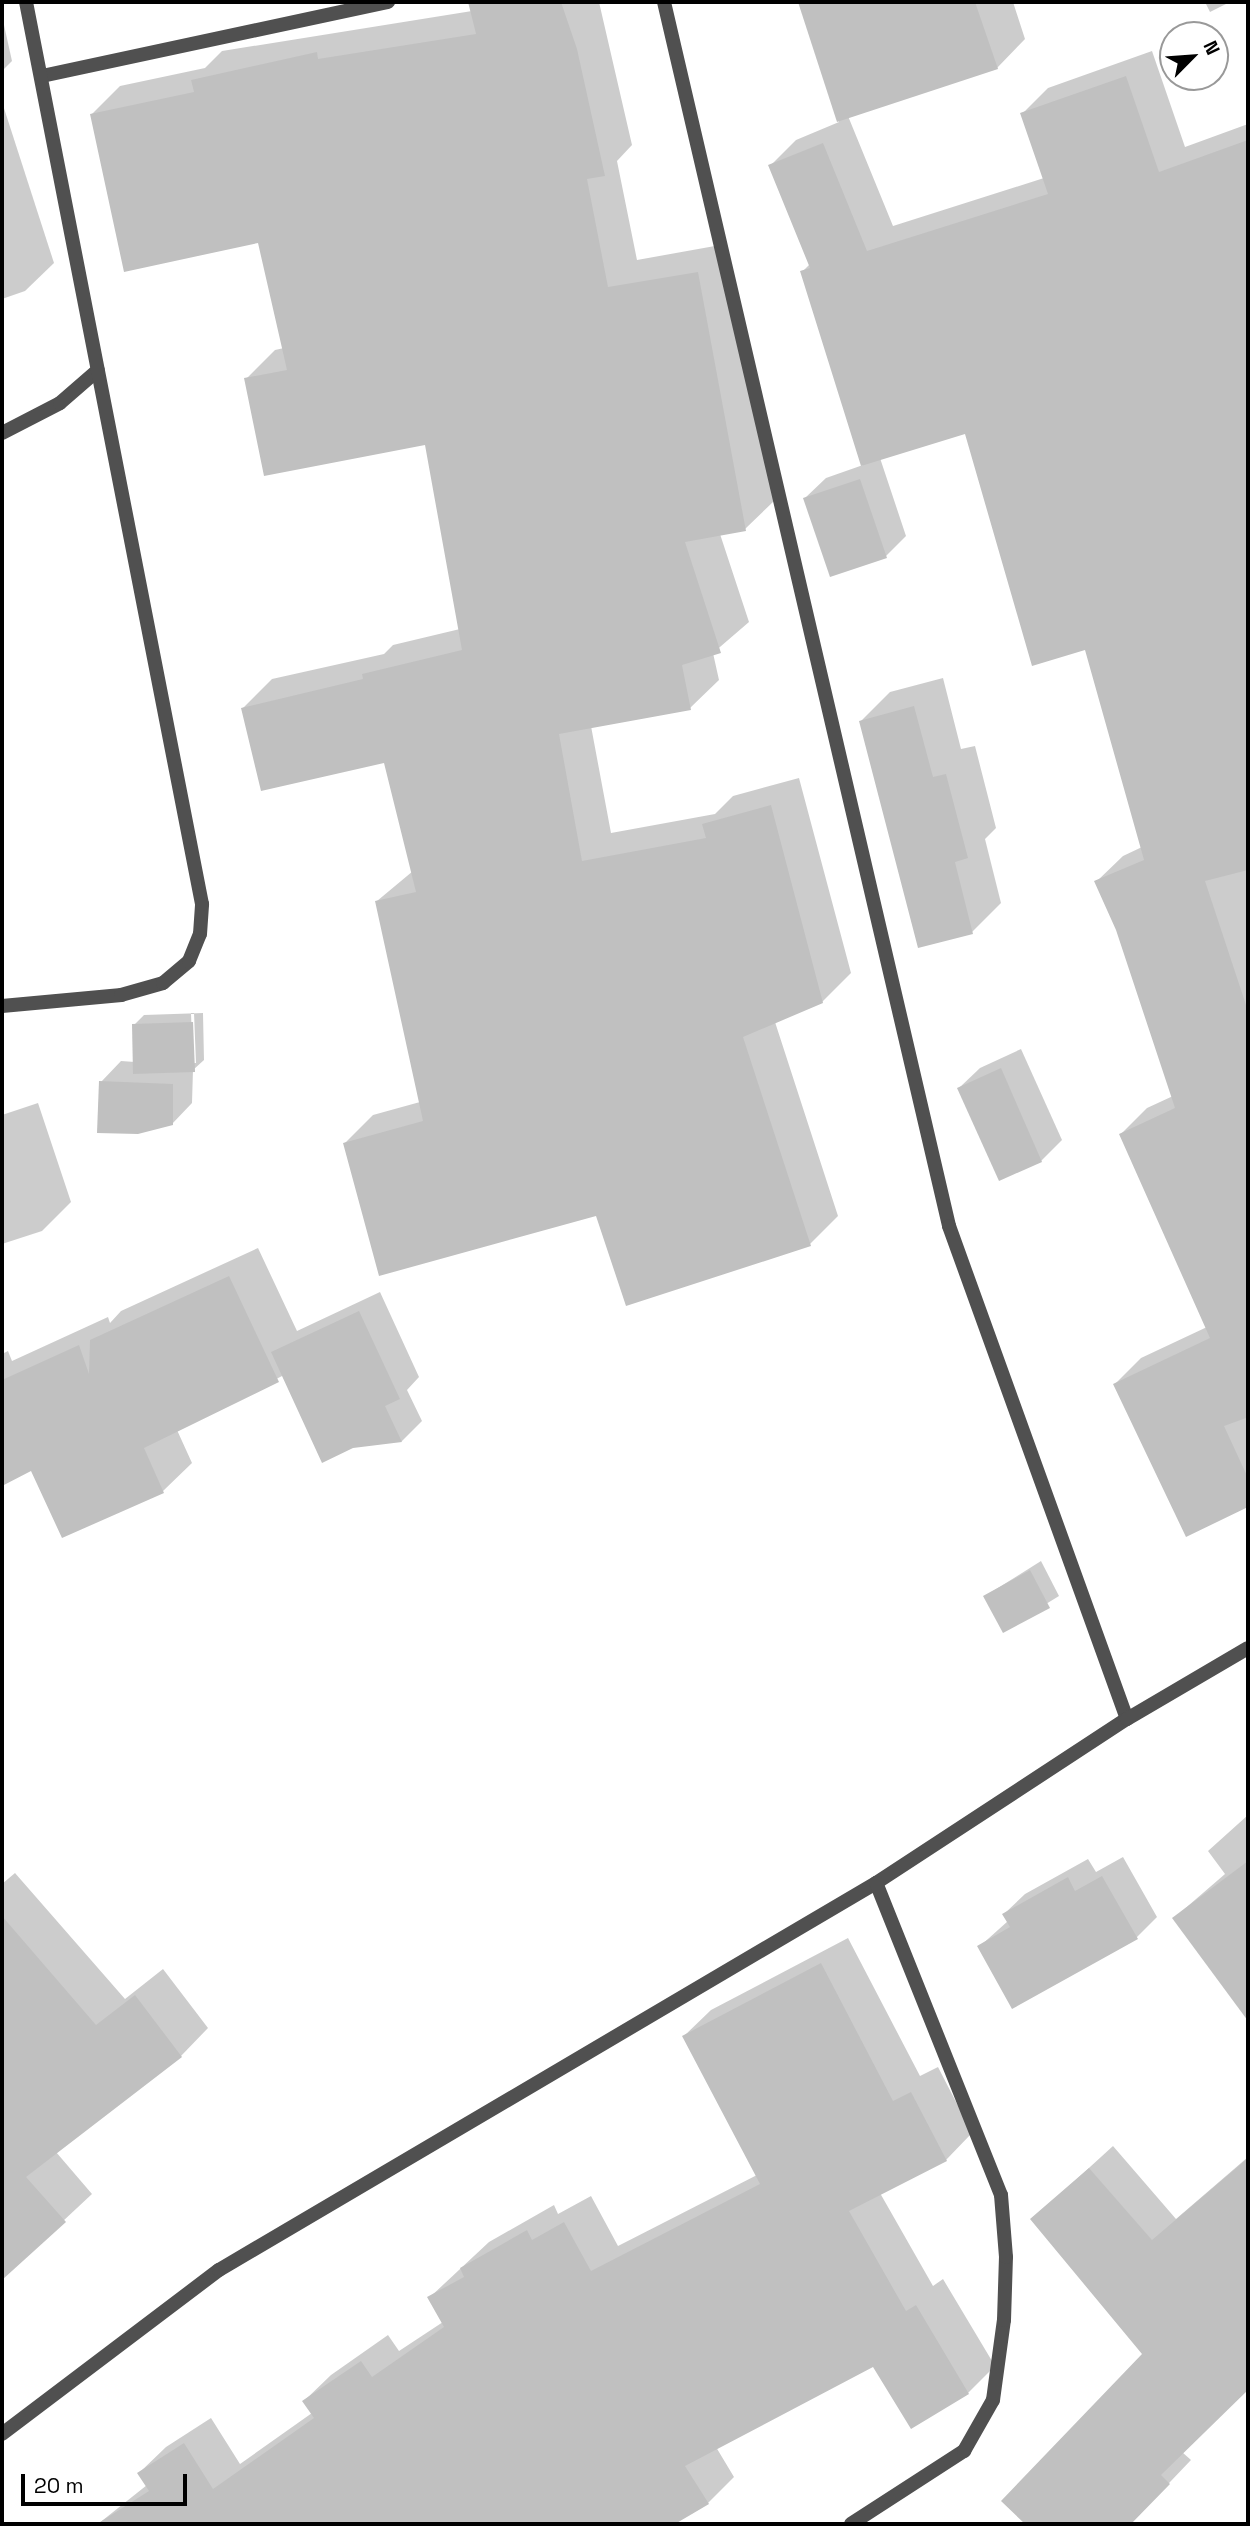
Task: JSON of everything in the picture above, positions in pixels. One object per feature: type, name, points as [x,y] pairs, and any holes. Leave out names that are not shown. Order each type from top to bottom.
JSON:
[{"type":"street","points":[[2,1006],[121,995],[163,983],[189,961],[200,934],[202,904],[26,2]]},
{"type":"street","points":[[42,76],[388,2]]},
{"type":"street","points":[[664,2],[949,1226],[1128,1719]]},
{"type":"street","points":[[2,433],[60,403],[98,370]]},
{"type":"street","points":[[2,2434],[219,2270],[876,1883],[1128,1719],[1248,1648]]},
{"type":"street","points":[[850,2524],[964,2451],[993,2400],[1004,2320],[1006,2257],[1001,2195],[876,1883]]},
{"type":"building","points":[[468,2],[561,2],[577,49],[605,176],[587,179],[608,287],[698,272],[746,531],[685,542],[721,653],[682,665],[691,710],[559,734],[582,861],[706,838],[702,824],[771,805],[823,1003],[743,1037],[811,1246],[626,1306],[596,1216],[379,1276],[343,1143],[423,1121],[375,901],[416,892],[384,763],[261,791],[241,708],[363,679],[362,674],[462,650],[425,445],[264,476],[244,378],[287,370],[258,243],[124,272],[90,114],[194,92],[191,80],[317,52],[318,59],[476,34]]},
{"type":"building","points":[[798,2],[975,2],[998,69],[837,122]]},
{"type":"building","points":[[1126,76],[1159,172],[1248,140],[1248,870],[1205,881],[1248,1011],[1248,1423],[1246,1418],[1224,1426],[1248,1478],[1248,1507],[1186,1537],[1113,1384],[1210,1338],[1119,1134],[1175,1108],[1116,930],[1094,881],[1144,860],[1085,650],[1032,666],[965,434],[861,466],[800,271],[810,268],[768,165],[823,143],[867,251],[1048,194],[1020,113]]},
{"type":"building","points":[[860,479],[887,558],[830,577],[803,498]]},
{"type":"building","points":[[914,706],[933,777],[946,774],[968,858],[955,862],[973,934],[918,948],[859,721]]},
{"type":"building","points":[[193,1022],[195,1072],[133,1074],[132,1024]]},
{"type":"building","points":[[1001,1068],[1042,1162],[999,1181],[957,1088]]},
{"type":"building","points":[[99,1081],[173,1084],[173,1125],[138,1134],[97,1133]]},
{"type":"building","points":[[229,1276],[279,1382],[144,1448],[164,1493],[62,1538],[31,1471],[2,1486],[2,1380],[79,1345],[89,1374],[90,1340]]},
{"type":"building","points":[[359,1311],[400,1399],[385,1406],[402,1442],[353,1448],[322,1463],[271,1352]]},
{"type":"building","points":[[1030,1570],[1050,1608],[1003,1633],[983,1596]]},
{"type":"building","points":[[1248,1861],[1248,2021],[1172,1918]]},
{"type":"building","points":[[1102,1876],[1138,1939],[1012,2009],[977,1946],[1010,1927],[1002,1914],[1068,1877],[1075,1891]]},
{"type":"building","points":[[2,1916],[96,2025],[135,1995],[182,2057],[26,2177],[66,2222],[2,2280]]},
{"type":"building","points":[[821,1963],[893,2101],[911,2092],[947,2161],[849,2211],[906,2311],[916,2305],[969,2394],[911,2429],[873,2367],[685,2466],[709,2504],[675,2524],[97,2524],[149,2491],[137,2473],[184,2443],[213,2489],[314,2418],[302,2401],[361,2361],[372,2377],[444,2327],[427,2297],[464,2277],[460,2268],[527,2230],[532,2240],[564,2222],[591,2271],[760,2184],[682,2036]]},
{"type":"building","points":[[1248,2158],[1248,2390],[1161,2475],[1170,2484],[1131,2524],[1025,2524],[1001,2501],[1142,2354],[1030,2219],[1089,2168],[1152,2240]]}]
